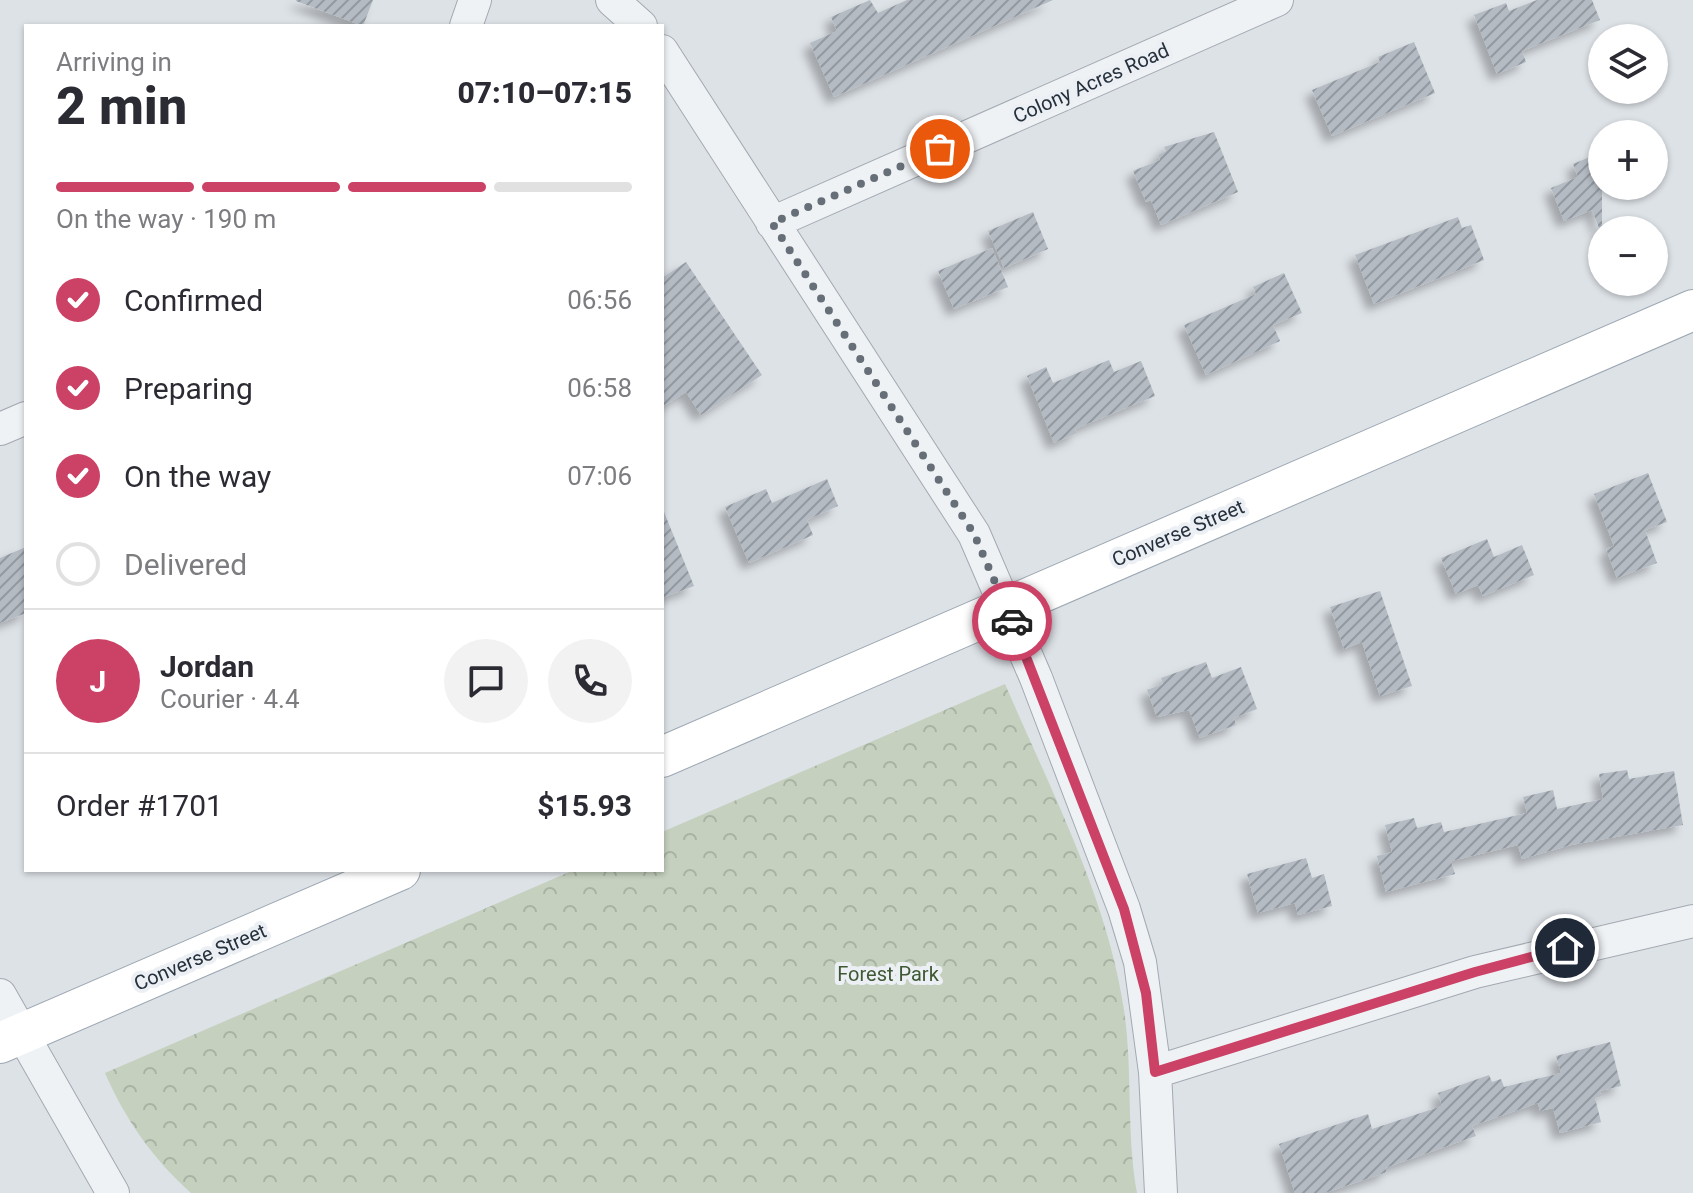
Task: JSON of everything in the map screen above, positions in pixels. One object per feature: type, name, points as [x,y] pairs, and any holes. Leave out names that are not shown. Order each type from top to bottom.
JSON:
[{"type":"main road","name":"Converse Street","points":[[664,756],[1693,310]]},
{"type":"main road","name":"Converse Street","points":[[11,1038],[395,872]]},
{"type":"street","points":[[467,24],[475,0]]},
{"type":"street","points":[[612,0],[639,24]]},
{"type":"street","name":"Colony Acres Road","points":[[772,223],[1277,0]]},
{"type":"street","points":[[664,54],[974,534],[1124,909],[1146,993],[1155,1072],[1161,1193]]},
{"type":"street","points":[[0,429],[24,419]]},
{"type":"street","points":[[1155,1072],[1488,968],[1693,921]]},
{"type":"street","points":[[0,995],[11,1038],[113,1193]]},
{"type":"green space","name":"Forest Park","points":[[1005,684],[1091,884],[1116,968],[1127,1033],[1137,1193],[191,1193],[141,1138],[105,1073],[569,872],[664,872],[664,831]]},
{"type":"building","points":[[296,0],[373,0],[364,24],[358,24]]},
{"type":"building","points":[[870,0],[878,13],[907,0],[1053,0],[834,97],[810,43],[837,31],[831,17]]},
{"type":"building","points":[[1537,0],[1592,0],[1600,20],[1522,51],[1526,62],[1497,74],[1474,15],[1506,3],[1509,11]]},
{"type":"building","points":[[1414,42],[1435,93],[1332,136],[1312,90],[1380,62],[1378,57]]},
{"type":"building","points":[[1214,132],[1238,192],[1161,225],[1151,200],[1146,202],[1133,171],[1160,160],[1158,155],[1166,151],[1164,147]]},
{"type":"building","points":[[1588,158],[1588,200],[1602,200],[1602,216],[1594,216],[1592,210],[1564,221],[1551,188],[1578,177],[1573,164]]},
{"type":"building","points":[[1033,212],[1048,249],[1004,268],[988,231]]},
{"type":"building","points":[[1458,217],[1462,228],[1471,225],[1484,260],[1374,304],[1355,255]]},
{"type":"building","points":[[992,248],[1008,287],[954,309],[938,271]]},
{"type":"building","points":[[686,262],[762,375],[701,415],[686,392],[664,406],[664,277]]},
{"type":"building","points":[[1284,273],[1302,313],[1273,325],[1280,341],[1206,375],[1184,325],[1256,294],[1253,287]]},
{"type":"building","points":[[1109,360],[1114,372],[1141,361],[1155,396],[1075,429],[1077,433],[1054,443],[1027,376],[1046,367],[1053,383]]},
{"type":"building","points":[[1648,473],[1667,522],[1645,530],[1657,563],[1617,578],[1606,549],[1614,546],[1594,494]]},
{"type":"building","points":[[827,479],[838,506],[807,520],[813,535],[749,563],[725,507],[766,489],[772,503]]},
{"type":"building","points":[[664,512],[694,586],[664,597]]},
{"type":"building","points":[[1487,539],[1494,557],[1522,545],[1534,575],[1483,596],[1478,585],[1456,594],[1441,558]]},
{"type":"building","points":[[24,548],[24,614],[0,623],[0,558]]},
{"type":"building","points":[[1380,591],[1412,686],[1380,696],[1362,642],[1344,649],[1330,607]]},
{"type":"building","points":[[1206,662],[1212,678],[1241,667],[1257,709],[1234,718],[1236,725],[1200,738],[1189,710],[1157,717],[1147,690],[1163,684],[1161,678]]},
{"type":"building","points":[[1627,770],[1629,779],[1674,771],[1683,825],[1571,845],[1522,859],[1518,845],[1451,861],[1455,874],[1386,892],[1377,856],[1392,852],[1385,825],[1414,818],[1417,828],[1441,822],[1444,832],[1527,813],[1523,797],[1553,790],[1557,809],[1603,799],[1599,774]]},
{"type":"building","points":[[1306,858],[1312,878],[1324,874],[1332,906],[1298,915],[1295,903],[1258,913],[1247,874]]},
{"type":"building","points":[[1610,1042],[1621,1086],[1600,1091],[1602,1096],[1595,1098],[1601,1122],[1560,1133],[1553,1108],[1540,1111],[1538,1103],[1472,1126],[1476,1136],[1385,1168],[1387,1172],[1325,1193],[1295,1193],[1279,1144],[1368,1114],[1372,1129],[1442,1106],[1438,1093],[1489,1075],[1492,1082],[1501,1079],[1504,1087],[1561,1073],[1556,1056]]},
{"type":"way so far","points":[[940,149],[772,223],[974,534],[1012,621]]},
{"type":"route","points":[[1012,621],[1124,909],[1146,993],[1155,1072],[1283,1030],[1565,948]]}]
